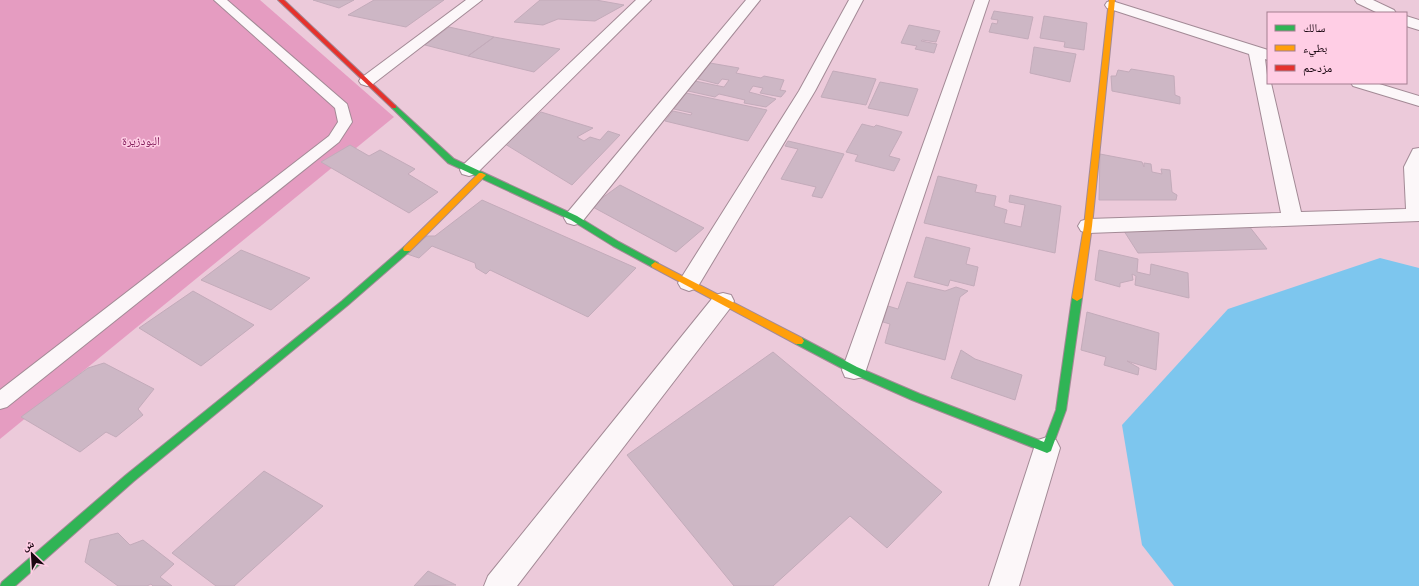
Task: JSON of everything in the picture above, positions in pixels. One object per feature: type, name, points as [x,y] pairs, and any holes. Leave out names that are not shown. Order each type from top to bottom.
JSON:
[{"type":"street","points":[[282,0],[451,161],[574,218],[616,244],[854,370],[916,397],[1048,448]]},
{"type":"street","points":[[367,81],[475,0]]},
{"type":"street","points":[[6,586],[159,455],[348,301],[445,214],[475,172],[644,0]]},
{"type":"street","points":[[574,218],[753,0]]},
{"type":"street","points":[[689,283],[807,91],[856,0]]},
{"type":"street","points":[[854,370],[982,0]]},
{"type":"street","points":[[1362,0],[1387,12]]},
{"type":"street","points":[[1004,586],[1061,410],[1088,226],[1112,3],[1262,53],[1267,80]]},
{"type":"street","points":[[1407,20],[1419,26]]},
{"type":"street","points":[[1268,84],[1292,218]]},
{"type":"street","points":[[1362,84],[1419,101]]},
{"type":"street","points":[[1088,226],[1418,214],[1413,167],[1419,153]]},
{"type":"street","points":[[499,586],[723,301]]},
{"type":"lane","points":[[0,401],[334,139],[344,122],[342,107],[220,0]]},
{"type":"green space","name":"البودزيرة","points":[[0,0],[260,0],[394,117],[0,439]]},
{"type":"water","points":[[1380,258],[1419,268],[1419,586],[1174,586],[1142,545],[1122,425],[1228,309]]},
{"type":"building","points":[[313,0],[354,0],[339,8]]},
{"type":"building","points":[[374,0],[444,0],[406,27],[348,15]]},
{"type":"building","points":[[540,0],[596,0],[624,5],[595,21],[558,19],[543,25],[514,22]]},
{"type":"building","points":[[994,11],[1033,17],[1028,39],[989,32],[992,23],[997,24],[998,20],[991,19]]},
{"type":"building","points":[[1044,16],[1087,23],[1084,50],[1064,47],[1065,42],[1040,38]]},
{"type":"building","points":[[909,25],[940,31],[936,42],[921,41],[937,44],[934,53],[915,49],[917,46],[901,43]]},
{"type":"building","points":[[449,27],[494,37],[468,56],[425,45]]},
{"type":"building","points":[[494,37],[560,49],[534,72],[468,56]]},
{"type":"building","points":[[1034,47],[1076,54],[1070,82],[1030,73]]},
{"type":"building","points":[[710,63],[739,68],[736,73],[761,78],[764,76],[784,80],[780,90],[786,91],[781,97],[760,93],[763,88],[753,86],[749,92],[776,99],[766,107],[744,103],[745,100],[719,94],[715,97],[688,91],[695,81],[724,87],[729,80],[722,79],[718,84],[698,79]]},
{"type":"building","points":[[1131,69],[1174,76],[1175,95],[1180,97],[1180,104],[1112,91],[1111,76],[1116,76],[1118,70],[1129,72]]},
{"type":"building","points":[[833,71],[876,79],[866,105],[821,97]]},
{"type":"building","points":[[880,82],[918,89],[908,116],[868,108]]},
{"type":"building","points":[[686,93],[767,110],[748,141],[665,121],[673,111],[691,115],[692,113],[674,109]]},
{"type":"building","points":[[541,112],[593,128],[577,137],[584,141],[590,137],[600,140],[608,131],[620,135],[572,185],[505,144]]},
{"type":"building","points":[[862,124],[874,127],[876,125],[902,132],[889,156],[900,159],[894,171],[855,161],[858,155],[846,152]]},
{"type":"building","points":[[788,141],[844,154],[822,198],[812,196],[816,187],[781,179],[798,149],[785,146]]},
{"type":"building","points":[[350,145],[369,156],[380,150],[415,169],[408,174],[438,192],[409,213],[321,162]]},
{"type":"building","points":[[1100,154],[1142,162],[1144,167],[1144,163],[1151,164],[1152,172],[1162,174],[1161,169],[1170,170],[1172,192],[1177,195],[1176,200],[1099,200]]},
{"type":"building","points":[[938,176],[977,185],[975,192],[996,196],[994,206],[1007,210],[1004,223],[1021,227],[1025,205],[1009,202],[1010,195],[1061,206],[1055,253],[924,223]]},
{"type":"building","points":[[620,185],[704,228],[676,252],[591,206]]},
{"type":"building","points":[[482,200],[636,268],[588,317],[490,270],[486,274],[476,268],[475,263],[432,246],[419,258],[407,254],[427,236],[435,236]]},
{"type":"building","points":[[1249,226],[1267,249],[1138,253],[1124,231]]},
{"type":"building","points":[[926,237],[970,248],[966,264],[978,267],[974,286],[950,280],[948,286],[914,277]]},
{"type":"building","points":[[241,250],[310,278],[271,310],[201,280]]},
{"type":"building","points":[[1099,250],[1138,259],[1137,272],[1150,275],[1151,264],[1188,273],[1189,298],[1135,285],[1136,276],[1132,274],[1133,280],[1120,283],[1120,287],[1095,280]]},
{"type":"building","points":[[907,282],[945,291],[956,287],[968,291],[960,297],[945,360],[885,343],[890,324],[883,322],[888,306],[898,309]]},
{"type":"building","points":[[193,291],[254,325],[201,366],[139,328]]},
{"type":"building","points":[[1087,312],[1159,333],[1156,370],[1127,361],[1139,368],[1138,375],[1104,365],[1106,357],[1081,350]]},
{"type":"building","points":[[961,350],[975,359],[1022,375],[1015,400],[951,378]]},
{"type":"building","points":[[773,352],[942,492],[887,548],[850,516],[773,586],[734,586],[627,455]]},
{"type":"building","points":[[104,363],[154,389],[138,409],[143,415],[116,437],[106,432],[80,452],[21,417],[88,368]]},
{"type":"building","points":[[264,471],[323,506],[234,586],[216,586],[172,553]]},
{"type":"building","points":[[118,533],[130,545],[143,540],[174,564],[160,577],[172,586],[153,586],[151,584],[147,586],[118,586],[85,562],[90,540]]},
{"type":"building","points":[[428,571],[456,585],[414,586]]},
{"type":"traffic: fast","points":[[394,107],[451,161],[574,218],[616,244],[655,265]]},
{"type":"traffic: fast","points":[[6,586],[130,478],[345,303],[407,249]]},
{"type":"traffic: fast","points":[[799,341],[854,370],[916,397],[1047,448],[1061,410],[1077,298]]},
{"type":"traffic: slow","points":[[1077,298],[1088,226],[1112,0]]},
{"type":"traffic: slow","points":[[407,249],[482,175]]},
{"type":"traffic: slow","points":[[655,265],[799,341]]},
{"type":"traffic: jam","points":[[281,0],[394,107]]}]
